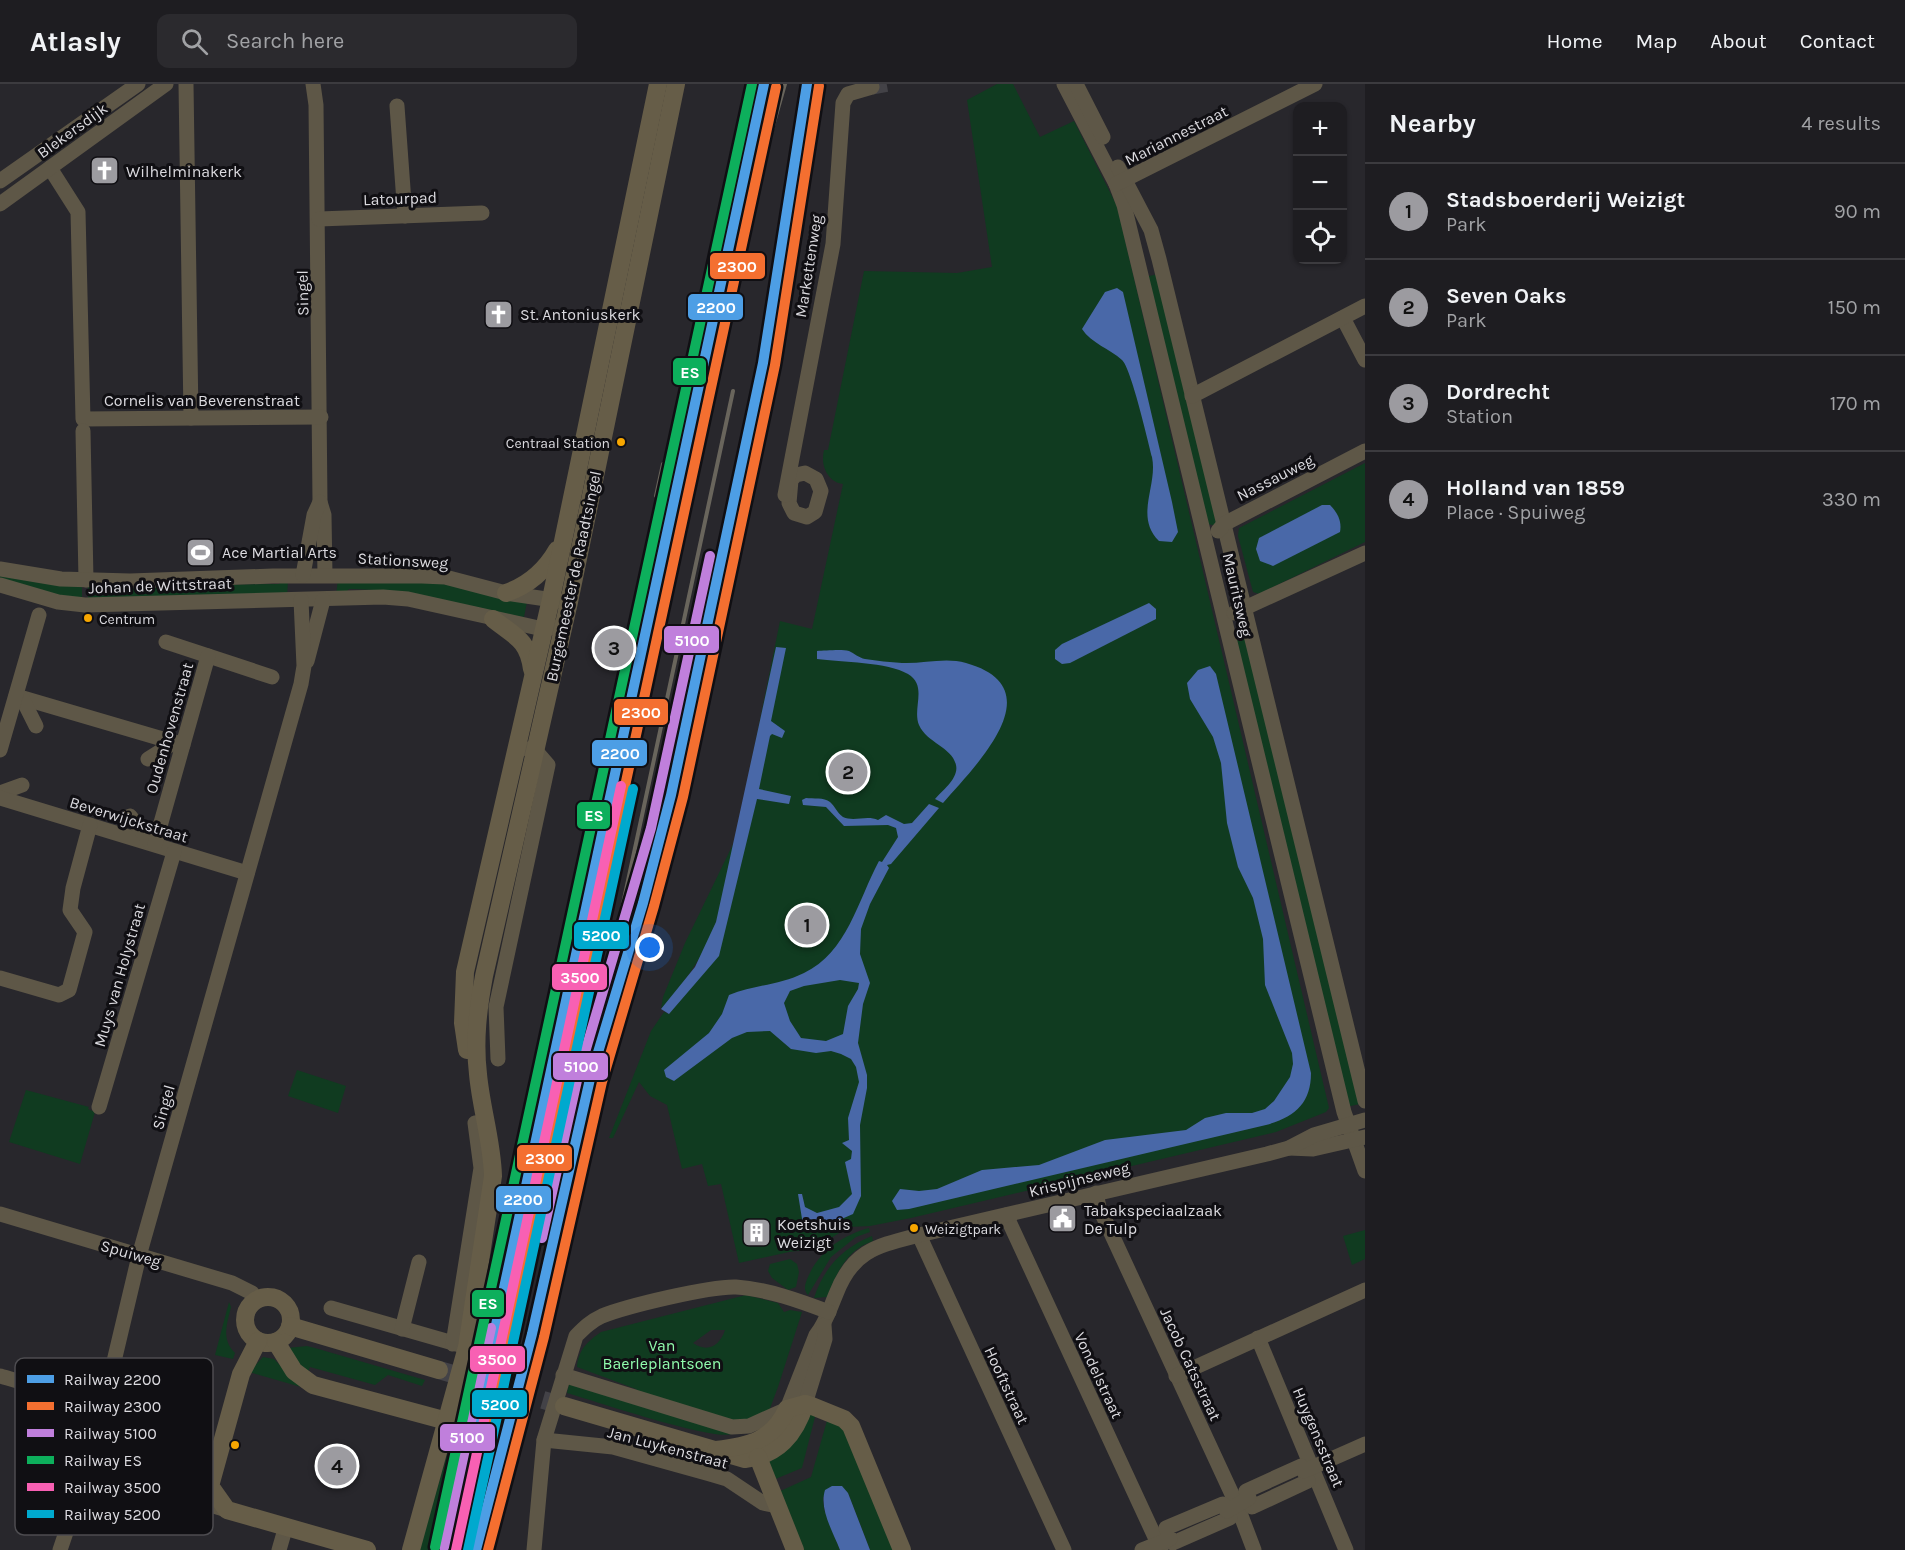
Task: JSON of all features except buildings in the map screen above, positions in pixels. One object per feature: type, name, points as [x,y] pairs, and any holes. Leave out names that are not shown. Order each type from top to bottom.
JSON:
[{"type":"main road","name":"Burgemeester de Raadtsingel","points":[[526,749],[532,683],[658,84]]},
{"type":"main road","name":"Burgemeester de Raadtsingel","points":[[411,1550],[440,1419],[460,1345],[493,1176],[481,1122],[478,1076],[463,1023],[465,972],[526,749],[564,625],[676,84]]},
{"type":"main road","points":[[506,593],[528,584],[539,574],[562,540]]},
{"type":"main road","points":[[493,619],[516,635],[528,649],[532,683]]},
{"type":"main road","points":[[213,1475],[241,1374],[267,1341],[286,1334],[290,1326],[290,1314],[284,1303],[268,1297],[256,1300],[249,1307],[245,1321],[248,1331],[267,1341],[294,1371],[313,1384],[440,1419]]},
{"type":"main road","points":[[290,1326],[439,1370]]},
{"type":"main road","points":[[564,1406],[733,1457],[758,1457],[774,1451],[789,1438],[796,1407]]},
{"type":"main road","points":[[716,1450],[749,1445],[765,1438],[796,1407]]},
{"type":"main road","points":[[796,1407],[844,1419],[851,1426],[902,1550]]},
{"type":"main road","points":[[758,1457],[795,1550]]},
{"type":"main road","points":[[213,1490],[227,1510],[367,1550]]},
{"type":"street","name":"Blekersdijk","points":[[0,181],[117,90],[138,84]]},
{"type":"street","name":"Blekersdijk","points":[[0,204],[166,84]]},
{"type":"street","points":[[186,84],[191,418]]},
{"type":"street","name":"Singel","points":[[313,84],[316,105],[319,219],[320,502],[324,514],[325,575]]},
{"type":"street","name":"Mauritsweg","points":[[1064,84],[1151,231],[1365,1101]]},
{"type":"street","name":"Mauritsweg","points":[[1076,84],[1121,182],[1124,205],[1208,543],[1347,1125],[1359,1139],[1365,1171]]},
{"type":"street","name":"Mariannestraat","points":[[1121,182],[1315,84]]},
{"type":"street","name":"Markettenweg","points":[[785,495],[833,244],[843,103],[848,94],[863,87]]},
{"type":"street","points":[[117,90],[131,110]]},
{"type":"street","points":[[397,106],[405,216]]},
{"type":"street","points":[[50,168],[78,212],[86,580]]},
{"type":"street","name":"Latourpad","points":[[319,219],[482,213]]},
{"type":"street","points":[[1192,396],[1365,306]]},
{"type":"street","points":[[1343,318],[1365,360]]},
{"type":"street","name":"Cornelis van Beverenstraat","points":[[83,425],[191,418],[321,417]]},
{"type":"street","name":"Nassauweg","points":[[1208,543],[1224,524],[1365,451]]},
{"type":"street","points":[[790,460],[821,478],[824,491],[821,497]]},
{"type":"street","name":"Singel","points":[[303,575],[314,515],[320,502]]},
{"type":"street","points":[[1224,615],[1244,610],[1365,553]]},
{"type":"street","name":"Johan de Wittstraat","points":[[0,569],[62,579],[86,580],[325,575]]},
{"type":"street","name":"Stationsweg","points":[[325,575],[445,578],[506,593],[569,602]]},
{"type":"street","name":"Johan de Wittstraat","points":[[0,585],[58,602],[85,605],[323,600]]},
{"type":"street","points":[[323,600],[383,597],[408,600],[543,628],[564,625]]},
{"type":"street","name":"Singel","points":[[301,600],[304,666]]},
{"type":"street","name":"Singel","points":[[115,1358],[139,1256],[292,720],[304,666],[323,600]]},
{"type":"street","points":[[0,750],[19,697],[39,615]]},
{"type":"street","points":[[166,642],[272,677]]},
{"type":"street","name":"Oudenhovenstraat","points":[[152,843],[179,744],[208,656]]},
{"type":"street","points":[[19,697],[36,726]]},
{"type":"street","points":[[19,697],[179,744]]},
{"type":"street","points":[[148,759],[179,744]]},
{"type":"street","points":[[472,1058],[498,1055],[496,1007],[548,765],[526,749]]},
{"type":"street","points":[[0,793],[22,784]]},
{"type":"street","name":"Beverwijckstraat","points":[[0,798],[247,873]]},
{"type":"street","points":[[130,816],[152,843]]},
{"type":"street","points":[[0,978],[59,995],[69,990],[84,932],[70,910],[73,888],[90,825]]},
{"type":"street","name":"Muys van Holystraat","points":[[99,1107],[174,852]]},
{"type":"street","name":"Krispijnseweg","points":[[826,1319],[851,1265],[864,1252],[878,1246],[1289,1148],[1314,1135],[1365,1120]]},
{"type":"street","name":"Krispijnseweg","points":[[1289,1148],[1313,1149],[1359,1139]]},
{"type":"street","name":"Jacob Catsstraat","points":[[1096,1193],[1099,1207],[1238,1505],[1254,1550]]},
{"type":"street","name":"Spuiweg","points":[[0,1214],[232,1283],[252,1293],[256,1300]]},
{"type":"street","name":"Vondelstraat","points":[[1006,1215],[1013,1235],[1163,1544]]},
{"type":"street","name":"Hooftstraat","points":[[919,1235],[1064,1550]]},
{"type":"street","points":[[402,1329],[419,1262]]},
{"type":"street","points":[[534,1550],[544,1440],[563,1375],[576,1336],[585,1327],[602,1317],[672,1297],[735,1287],[754,1290],[826,1319],[825,1339],[796,1407],[749,1426],[732,1427],[563,1375]]},
{"type":"street","points":[[1176,1376],[1365,1290]]},
{"type":"street","points":[[331,1308],[460,1345]]},
{"type":"street","name":"Huygensstraat","points":[[1258,1338],[1308,1469],[1346,1550]]},
{"type":"street","points":[[0,1376],[15,1381]]},
{"type":"street","name":"Jan Luykenstraat","points":[[544,1440],[613,1447],[727,1479],[759,1501],[777,1506]]},
{"type":"street","points":[[1142,1550],[1163,1544],[1166,1528],[1223,1503],[1238,1505],[1246,1491],[1301,1466],[1308,1469],[1365,1444]]},
{"type":"street","points":[[213,1506],[227,1510]]},
{"type":"street","points":[[279,1550],[286,1526]]},
{"type":"street","points":[[60,1550],[65,1535]]},
{"type":"green space","name":"Weizigtpark","points":[[997,84],[1013,84],[1040,137],[1074,121],[1117,206],[1329,1108],[1326,1112],[1276,1132],[911,1218],[870,1226],[849,1227],[813,1249],[739,1263],[721,1184],[708,1186],[702,1164],[682,1169],[667,1105],[650,1096],[639,1082],[613,1138],[609,1138],[651,1031],[664,1012],[669,1014],[699,968],[723,908],[734,848],[728,866],[719,914],[707,944],[682,984],[661,1009],[663,997],[685,943],[736,838],[780,621],[812,629],[843,484],[829,477],[824,467],[823,456],[824,450],[828,450],[864,271],[957,273],[992,267],[967,100]]},
{"type":"green space","points":[[1158,274],[1215,506],[1216,524],[1213,525],[1207,524],[1145,277]]},
{"type":"green space","points":[[1365,463],[1365,542],[1259,594],[1253,592],[1238,536],[1239,528]]},
{"type":"green space","points":[[0,573],[82,586],[82,602],[0,581]]},
{"type":"green space","points":[[338,578],[415,578],[527,602],[524,617],[393,592],[349,589],[343,596],[336,596]]},
{"type":"green space","points":[[283,579],[288,579],[287,598],[88,602],[88,586],[279,584]]},
{"type":"green space","points":[[1245,628],[1360,1104],[1346,1107],[1231,631]]},
{"type":"green space","points":[[297,1070],[346,1086],[338,1113],[288,1096]]},
{"type":"green space","points":[[26,1090],[89,1107],[88,1109],[95,1112],[80,1164],[9,1142]]},
{"type":"green space","points":[[869,1228],[870,1232],[856,1237],[831,1257],[808,1295],[805,1284],[825,1252],[850,1235]]},
{"type":"green space","points":[[1365,1230],[1365,1259],[1352,1265],[1343,1236]]},
{"type":"green space","points":[[872,1236],[873,1241],[849,1256],[827,1297],[814,1298],[823,1278],[836,1260],[852,1246]]},
{"type":"green space","points":[[790,1259],[797,1264],[799,1272],[796,1287],[788,1290],[772,1278],[768,1271],[770,1264]]},
{"type":"green space","name":"Van Baerleplantsoen","points":[[746,1295],[778,1303],[784,1312],[790,1310],[802,1312],[769,1411],[760,1417],[734,1422],[638,1393],[636,1389],[577,1367],[584,1346],[601,1332]],"holes":[[[711,1330],[725,1330],[720,1340],[708,1348],[693,1343]]]},
{"type":"green space","points":[[229,1302],[231,1307],[227,1337],[235,1353],[233,1359],[215,1355]]},
{"type":"green space","points":[[307,1346],[425,1380],[422,1386],[388,1375],[375,1385],[310,1367],[307,1375],[287,1348]]},
{"type":"green space","points":[[263,1357],[274,1359],[301,1387],[249,1372]]},
{"type":"green space","points":[[569,1384],[732,1434],[702,1432],[567,1393]]},
{"type":"green space","points":[[462,1404],[470,1406],[442,1536],[436,1535],[433,1550],[419,1550]]},
{"type":"green space","points":[[806,1412],[816,1413],[802,1468],[773,1480],[768,1459]]},
{"type":"green space","points":[[828,1417],[841,1422],[898,1550],[870,1550],[848,1493],[823,1497],[824,1509],[840,1550],[798,1550],[776,1493],[811,1477]]},
{"type":"water","points":[[1117,288],[1123,292],[1172,502],[1178,532],[1172,542],[1159,541],[1148,521],[1152,457],[1126,366],[1122,360],[1090,338],[1082,329],[1105,292]]},
{"type":"water","points":[[1322,505],[1330,505],[1335,511],[1340,521],[1340,532],[1273,566],[1260,561],[1256,549],[1259,538]]},
{"type":"water","points":[[1149,603],[1156,609],[1156,619],[1070,663],[1062,664],[1055,659],[1055,650],[1062,644]]},
{"type":"water","points":[[776,647],[786,648],[771,721],[785,731],[782,738],[772,734],[770,736],[759,789],[791,796],[789,804],[757,799],[719,956],[669,1014],[661,1009],[695,967],[716,922]]},
{"type":"water","points":[[846,650],[865,659],[902,663],[958,661],[966,663],[992,675],[1005,690],[1007,708],[1000,728],[973,769],[943,803],[935,799],[953,779],[956,765],[950,754],[928,736],[919,725],[918,691],[914,679],[908,674],[889,667],[817,659],[817,651]]},
{"type":"water","points":[[1210,666],[1216,674],[1311,1073],[1308,1093],[1304,1101],[1293,1113],[1266,1125],[897,1210],[892,1201],[900,1189],[919,1191],[937,1189],[982,1170],[1039,1165],[1105,1140],[1186,1130],[1205,1118],[1226,1113],[1252,1113],[1265,1109],[1274,1101],[1290,1077],[1293,1064],[1292,1053],[1265,985],[1263,939],[1253,898],[1238,867],[1227,823],[1221,763],[1213,737],[1190,699],[1187,683],[1198,670]]},
{"type":"water","points":[[806,798],[828,800],[843,817],[847,818],[878,820],[886,815],[904,824],[912,823],[929,804],[939,808],[891,864],[887,865],[889,868],[870,904],[861,929],[860,954],[870,983],[863,1004],[858,1043],[867,1075],[867,1088],[860,1125],[861,1196],[853,1214],[812,1232],[803,1225],[798,1194],[802,1194],[805,1207],[817,1213],[839,1207],[852,1194],[845,1162],[851,1159],[852,1151],[842,1143],[849,1140],[848,1118],[859,1082],[856,1067],[851,1059],[831,1051],[816,1053],[791,1049],[770,1031],[747,1032],[732,1038],[674,1081],[666,1077],[664,1070],[709,1033],[722,1014],[729,995],[795,977],[819,964],[831,953],[850,924],[879,861],[882,862],[898,837],[896,828],[888,825],[844,826],[826,807],[803,805],[802,800]],"holes":[[[840,980],[859,983],[848,1006],[843,1034],[826,1041],[801,1038],[790,1021],[784,1003],[790,991],[804,986]]]},
{"type":"water","points":[[832,1486],[842,1486],[848,1493],[870,1550],[840,1550],[824,1505],[825,1490]]},
{"type":"tunnel","points":[[872,87],[889,84]]},
{"type":"tunnel","points":[[439,1370],[564,1406]]},
{"type":"railway","points":[[621,786],[747,200],[766,84]]},
{"type":"railway","points":[[759,175],[785,84]]},
{"type":"railway","points":[[498,1405],[535,1236],[563,1144],[611,960],[733,391]]},
{"type":"railway","points":[[656,496],[663,464]]},
{"type":"rail line","name":"ES","points":[[435,1547],[752,84]]},
{"type":"rail line","name":"2200","points":[[475,1422],[764,84]]},
{"type":"rail line","name":"2200","points":[[476,1550],[532,1334],[590,1079],[643,903],[671,795],[763,363],[807,84]]},
{"type":"rail line","name":"2300","points":[[488,1550],[544,1337],[602,1082],[654,906],[683,797],[775,365],[819,86]]},
{"type":"rail line","name":"2300","points":[[487,1425],[776,87]]},
{"type":"rail line","name":"5100","points":[[542,1238],[578,1076],[651,828],[710,556]]},
{"type":"rail line","name":"3500","points":[[456,1550],[621,786]]},
{"type":"rail line","name":"5200","points":[[468,1550],[633,789]]},
{"type":"rail line","name":"5100","points":[[444,1547],[491,1328]]},
{"type":"place","name":"Wilhelminakerk","points":[[105,171]]},
{"type":"place","name":"St. Antoniuskerk","points":[[499,314]]},
{"type":"place","name":"Centraal Station","points":[[621,442]]},
{"type":"place","name":"Ace Martial Arts","points":[[201,552]]},
{"type":"place","name":"Centrum","points":[[88,618]]},
{"type":"place","name":"Dordrecht","points":[[614,648]]},
{"type":"place","name":"Seven Oaks","points":[[848,772]]},
{"type":"place","name":"Stadsboerderij Weizigt","points":[[807,925]]},
{"type":"place","name":"Tabakspeciaalzaak De Tulp","points":[[1063,1219]]},
{"type":"place","name":"Weizigtpark","points":[[914,1228]]},
{"type":"place","name":"Koetshuis Weizigt","points":[[756,1233]]},
{"type":"place","name":"Holland van 1859","points":[[337,1466]]}]
